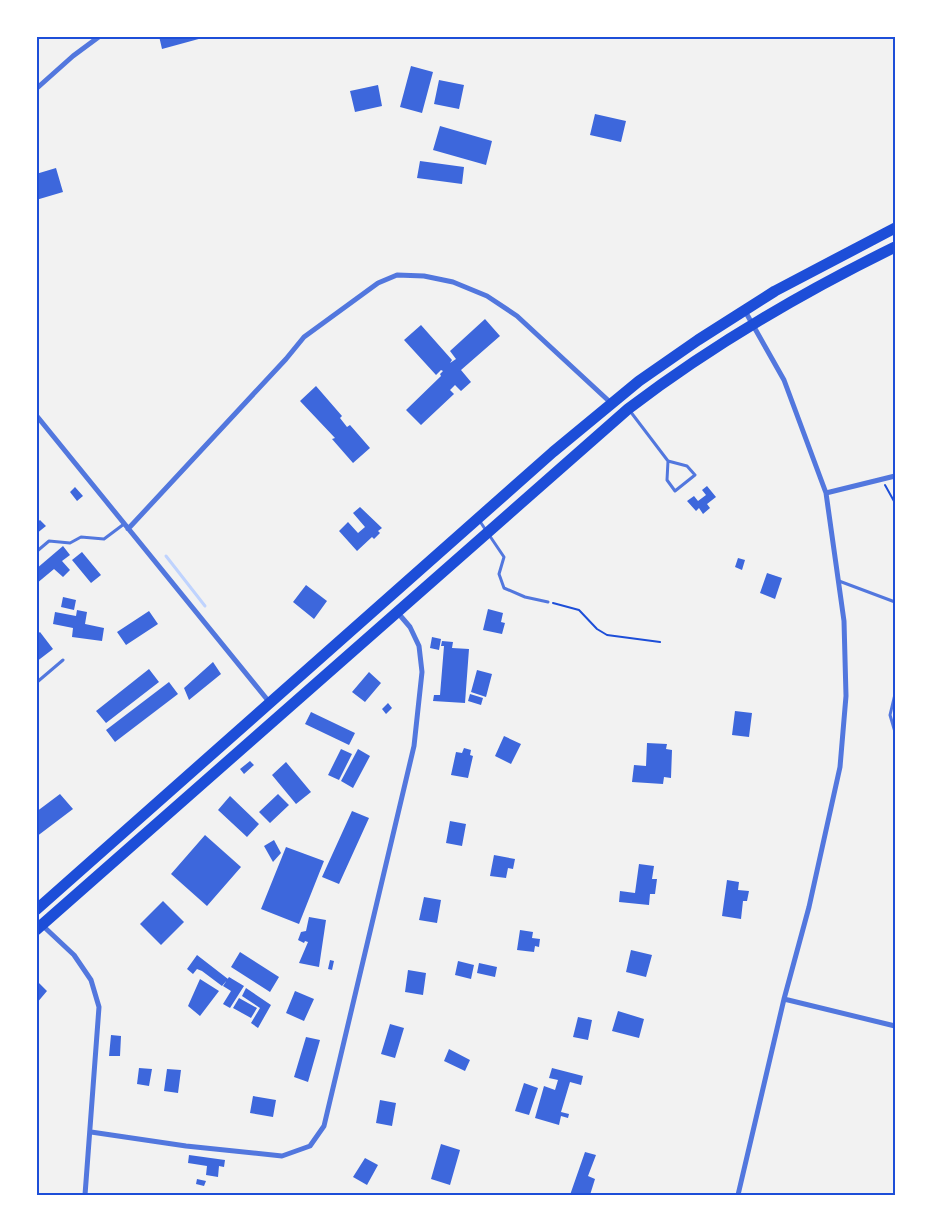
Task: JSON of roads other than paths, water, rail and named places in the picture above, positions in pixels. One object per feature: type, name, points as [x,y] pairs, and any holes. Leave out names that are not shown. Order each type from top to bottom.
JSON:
[{"type":"highway","points":[[36,910],[479,520],[553,452],[611,403],[663,364],[775,291],[895,228]]},
{"type":"highway","points":[[39,928],[628,409],[672,376],[754,323],[809,291],[895,248]]},
{"type":"street","points":[[36,89],[73,56],[100,36]]},
{"type":"street","points":[[126,526],[286,359],[304,337],[378,283],[397,275],[424,276],[453,282],[487,296],[517,316],[611,403]]},
{"type":"street","points":[[738,1195],[784,999],[809,907],[840,767],[846,696],[844,621],[826,493],[784,380],[754,323],[745,310]]},
{"type":"street","points":[[36,415],[270,704]]},
{"type":"street","points":[[826,493],[895,476]]},
{"type":"street","points":[[91,1132],[186,1146],[282,1156],[310,1146],[324,1126],[414,746],[422,672],[419,646],[410,627],[398,613]]},
{"type":"street","points":[[39,928],[74,956],[91,980],[99,1007],[85,1195]]},
{"type":"street","points":[[784,999],[895,1026]]},
{"type":"lane","points":[[628,409],[668,461],[668,480],[675,491],[695,475],[687,466],[668,461]]},
{"type":"lane","points":[[479,520],[504,557],[499,574],[504,588],[526,597],[548,602]]},
{"type":"lane","points":[[36,552],[49,541],[70,543],[81,537],[104,539],[126,526]]},
{"type":"lane","points":[[838,580],[895,602]]},
{"type":"lane","points":[[36,683],[63,660]]},
{"type":"lane","points":[[895,694],[890,715],[895,732]]},
{"type":"waterway","points":[[166,556],[205,606]]}]
